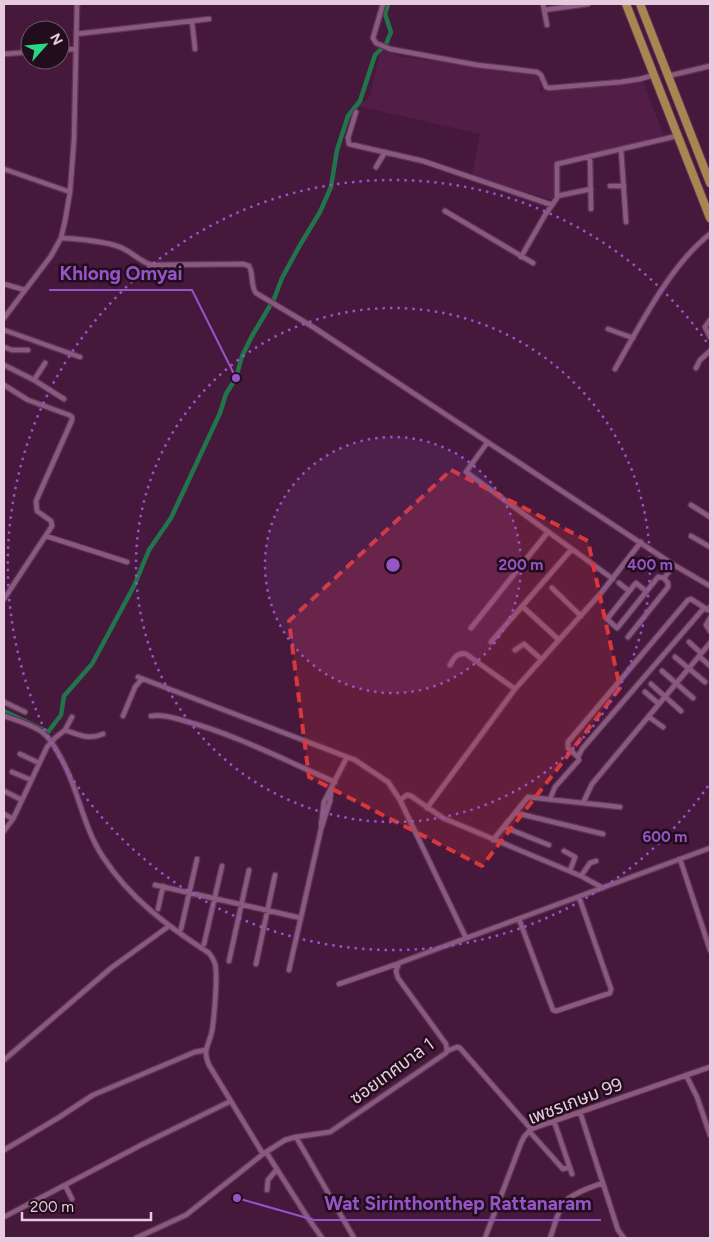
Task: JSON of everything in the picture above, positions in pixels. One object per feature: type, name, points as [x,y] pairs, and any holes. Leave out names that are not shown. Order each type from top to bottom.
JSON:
[{"type":"main road","points":[[626,4],[710,218]]},
{"type":"main road","points":[[630,4],[648,48],[652,71]]},
{"type":"main road","points":[[640,4],[710,182]]},
{"type":"street","points":[[4,318],[51,256],[61,238],[70,192],[74,140],[77,4]]},
{"type":"street","points":[[383,4],[373,38],[376,42],[388,48],[477,65],[537,72],[546,87],[549,88],[640,79],[652,71]]},
{"type":"street","points":[[543,4],[546,25]]},
{"type":"street","points":[[544,10],[588,4]]},
{"type":"street","points":[[76,34],[209,20]]},
{"type":"street","points":[[192,21],[195,49]]},
{"type":"street","points":[[70,49],[76,49]]},
{"type":"street","points":[[4,54],[20,53]]},
{"type":"street","points":[[668,76],[710,66]]},
{"type":"street","points":[[356,112],[348,138],[349,144],[423,161],[552,205]]},
{"type":"street","points":[[521,257],[557,196],[557,164],[678,136]]},
{"type":"street","points":[[621,149],[626,222]]},
{"type":"street","points":[[376,167],[386,152]]},
{"type":"street","points":[[590,156],[591,209]]},
{"type":"street","points":[[4,169],[70,192]]},
{"type":"street","points":[[610,186],[624,186]]},
{"type":"street","points":[[557,196],[591,189]]},
{"type":"street","points":[[446,211],[533,263]]},
{"type":"street","points":[[615,369],[657,297],[683,261],[710,234]]},
{"type":"street","points":[[61,238],[117,246],[142,261],[152,264],[247,265],[251,268],[254,291],[674,565],[710,586]]},
{"type":"street","points":[[4,284],[25,290]]},
{"type":"street","points":[[710,320],[705,328],[710,337]]},
{"type":"street","points":[[608,329],[633,338]]},
{"type":"street","points":[[4,330],[80,357]]},
{"type":"street","points":[[4,347],[12,350],[28,350]]},
{"type":"street","points":[[697,365],[710,351]]},
{"type":"street","points":[[34,380],[45,363]]},
{"type":"street","points":[[4,365],[34,380],[64,399]]},
{"type":"street","points":[[4,386],[28,400],[72,417],[36,501],[37,510],[52,523],[46,536],[4,599]]},
{"type":"street","points":[[487,442],[466,472],[613,579]]},
{"type":"street","points":[[691,505],[710,517]]},
{"type":"street","points":[[471,628],[548,532]]},
{"type":"street","points":[[46,536],[127,562]]},
{"type":"street","points":[[691,536],[710,547]]},
{"type":"street","points":[[427,808],[515,689],[613,579],[641,542]]},
{"type":"street","points":[[491,642],[571,550]]},
{"type":"street","points":[[664,578],[674,565]]},
{"type":"street","points":[[628,637],[668,586],[664,578],[658,577],[617,628],[607,619],[636,583],[646,591]]},
{"type":"street","points":[[619,583],[629,592]]},
{"type":"street","points":[[552,588],[581,616]]},
{"type":"street","points":[[578,757],[568,748],[568,742],[688,600],[691,599],[708,610],[710,607]]},
{"type":"street","points":[[522,606],[559,640]]},
{"type":"street","points":[[550,799],[555,787],[579,760],[578,757],[582,749],[704,608]]},
{"type":"street","points":[[710,618],[706,625],[710,631]]},
{"type":"street","points":[[689,642],[710,666]]},
{"type":"street","points":[[583,802],[592,784],[710,643]]},
{"type":"street","points":[[514,650],[524,644],[541,659]]},
{"type":"street","points":[[450,665],[456,656],[466,654],[515,689]]},
{"type":"street","points":[[675,657],[705,682]]},
{"type":"street","points":[[662,671],[693,698]]},
{"type":"street","points":[[124,716],[140,678],[366,766],[388,782],[400,800],[466,938]]},
{"type":"street","points":[[651,684],[681,711]]},
{"type":"street","points":[[645,692],[659,704]]},
{"type":"street","points":[[4,702],[25,712]]},
{"type":"street","points":[[151,716],[165,715],[197,724],[335,782]]},
{"type":"street","points":[[4,716],[38,730],[51,741],[74,783],[87,826],[97,848],[112,870],[154,915],[209,954],[215,963],[216,977],[212,1028],[205,1050],[209,1065],[322,1238]]},
{"type":"street","points":[[4,831],[13,819],[51,741],[65,730],[72,717]]},
{"type":"street","points":[[649,717],[663,727]]},
{"type":"street","points":[[65,730],[87,738],[94,738],[103,734]]},
{"type":"street","points":[[20,754],[39,763]]},
{"type":"street","points":[[289,970],[331,791],[347,757]]},
{"type":"street","points":[[12,772],[31,780]]},
{"type":"street","points":[[4,791],[22,800]]},
{"type":"street","points":[[400,800],[407,795],[411,796],[444,818],[570,871],[603,888]]},
{"type":"street","points":[[493,840],[528,797],[620,807]]},
{"type":"street","points":[[516,813],[603,834]]},
{"type":"street","points":[[4,814],[13,819]]},
{"type":"street","points":[[504,827],[549,845]]},
{"type":"street","points":[[339,984],[710,848]]},
{"type":"street","points":[[564,851],[575,857],[570,871]]},
{"type":"street","points":[[181,929],[197,859]]},
{"type":"street","points":[[680,859],[710,950]]},
{"type":"street","points":[[581,876],[590,863],[596,861]]},
{"type":"street","points":[[204,944],[222,866]]},
{"type":"street","points":[[229,961],[249,870]]},
{"type":"street","points":[[256,964],[275,875]]},
{"type":"street","points":[[155,884],[300,918]]},
{"type":"street","points":[[158,909],[163,886]]},
{"type":"street","points":[[519,919],[554,1011],[610,993],[611,989],[579,897]]},
{"type":"street","points":[[4,1060],[99,978],[169,926]]},
{"type":"street","name":"ซอยเทศบาล 1","points":[[136,1238],[144,1237],[186,1216],[265,1153],[286,1140],[330,1132],[447,1051],[446,1044],[398,978],[397,964]]},
{"type":"street","points":[[447,1051],[457,1047],[460,1048],[563,1169],[570,1167]]},
{"type":"street","points":[[4,1150],[93,1095],[195,1052],[205,1050]]},
{"type":"street","name":"เพชรเกษม 99","points":[[485,1238],[521,1143],[530,1130],[710,1067]]},
{"type":"street","points":[[686,1075],[697,1097],[710,1134]]},
{"type":"street","points":[[4,1217],[231,1101]]},
{"type":"street","points":[[580,1112],[618,1230],[624,1238]]},
{"type":"street","points":[[554,1121],[572,1174]]},
{"type":"street","points":[[296,1137],[354,1238]]},
{"type":"street","points":[[267,1190],[268,1180],[277,1169]]},
{"type":"street","points":[[550,1238],[565,1201],[588,1188],[603,1183]]},
{"type":"street","points":[[65,1185],[72,1199]]},
{"type":"highlighted area","points":[[451,470],[588,541],[620,688],[482,866],[309,777],[289,621]]},
{"type":"shaded area","points":[[381,50],[403,57],[540,75],[540,91],[643,81],[664,137],[555,161],[556,201],[472,176],[480,134],[358,106],[369,98]]},
{"type":"waterway","points":[[4,711],[48,732],[61,715],[64,696],[92,664],[134,586],[149,550],[171,518],[220,413],[226,394],[236,378],[242,356],[252,336],[274,299],[282,278],[300,245],[320,212],[331,187],[337,150],[348,116],[360,101],[375,55],[386,44],[391,32],[385,14],[388,4]]},
{"type":"place","name":"Khlong Omyai","points":[[236,378]]},
{"type":"place","name":"Wat Sirinthonthep Rattanaram","points":[[237,1198]]}]
